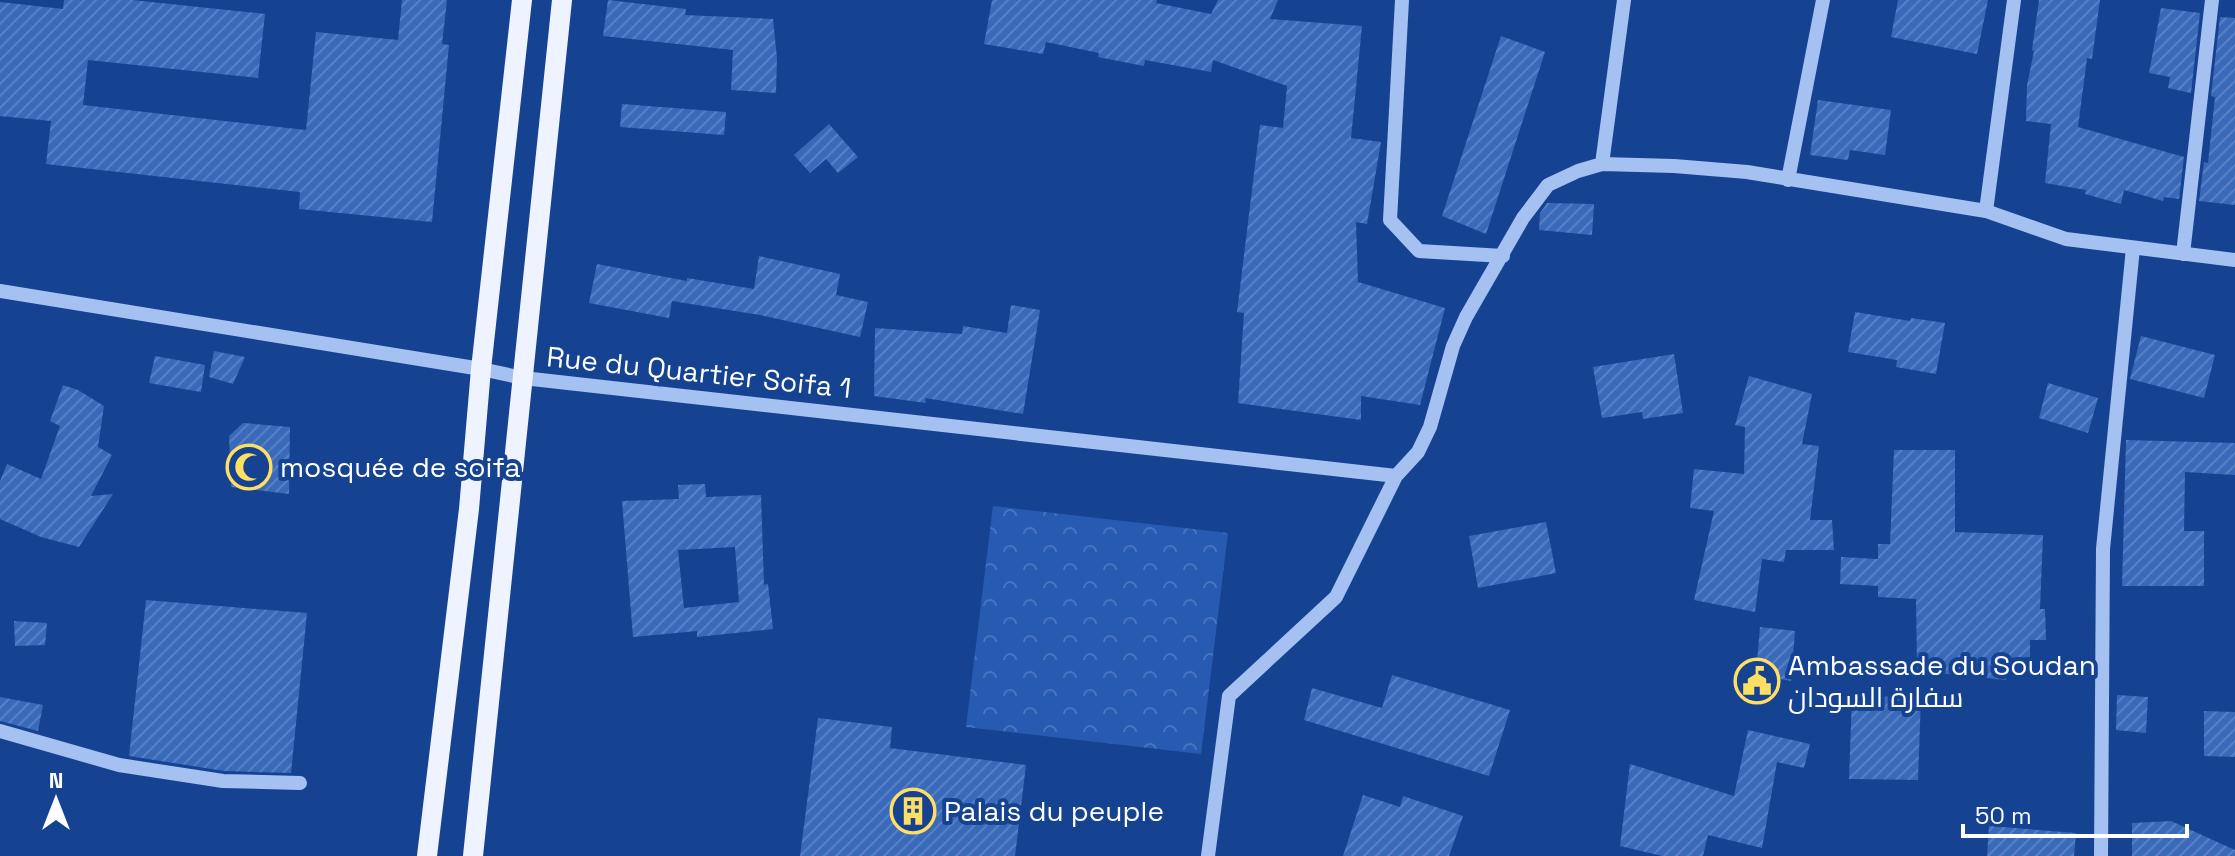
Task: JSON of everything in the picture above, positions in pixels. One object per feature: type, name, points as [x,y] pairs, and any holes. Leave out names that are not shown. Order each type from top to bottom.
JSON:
[{"type":"main road","points":[[427,856],[465,540],[522,0]]},
{"type":"main road","points":[[473,856],[562,0]]},
{"type":"street","points":[[1402,0],[1390,220],[1419,251],[1503,256]]},
{"type":"street","points":[[1602,164],[1624,0]]},
{"type":"street","points":[[1788,180],[1823,0]]},
{"type":"street","points":[[1986,211],[2014,0]]},
{"type":"street","points":[[2183,254],[2212,0]]},
{"type":"street","points":[[1208,856],[1229,696],[1336,597],[1396,476],[1418,452],[1430,427],[1453,346],[1466,317],[1523,218],[1548,185],[1602,164],[1747,172],[1986,211],[2066,239],[2235,260]]},
{"type":"street","points":[[2101,856],[2103,549],[2133,248]]},
{"type":"street","name":"Rue du Quartier Soifa 1","points":[[0,291],[523,378],[1396,476]]},
{"type":"street","points":[[0,731],[119,765],[223,781],[300,783]]},
{"type":"green space","points":[[993,506],[1228,533],[1201,754],[966,727]]},
{"type":"building","points":[[64,0],[132,0],[265,14],[258,78],[88,60],[83,105],[306,130],[316,32],[398,40],[402,0],[447,0],[442,44],[449,45],[432,222],[299,209],[300,192],[46,164],[51,121],[0,116],[0,2],[63,9]]},
{"type":"building","points":[[608,0],[686,9],[685,15],[773,19],[777,58],[776,93],[731,90],[733,50],[603,36]]},
{"type":"building","points":[[992,0],[1157,0],[1156,3],[1211,14],[1218,0],[1278,0],[1270,19],[1362,26],[1351,138],[1381,142],[1367,224],[1356,222],[1358,282],[1445,308],[1420,405],[1361,396],[1361,420],[1238,403],[1244,313],[1237,312],[1260,125],[1283,128],[1287,86],[1213,60],[1211,72],[1145,60],[1144,66],[1046,42],[1043,54],[984,44]]},
{"type":"building","points":[[1898,0],[1988,0],[1977,54],[1891,37]]},
{"type":"building","points":[[2039,0],[2100,0],[2092,59],[2087,58],[2078,127],[2184,157],[2179,199],[2164,197],[2163,201],[2124,190],[2121,204],[2085,194],[2086,190],[2045,183],[2051,124],[2026,121],[2027,85]]},
{"type":"building","points":[[2161,8],[2200,13],[2191,93],[2168,88],[2170,77],[2149,73]]},
{"type":"building","points":[[2220,17],[2235,18],[2235,205],[2199,201],[2204,162],[2208,163],[2215,97],[2211,96]]},
{"type":"building","points":[[1501,36],[1545,52],[1486,234],[1442,216]]},
{"type":"building","points":[[1818,100],[1891,110],[1885,155],[1850,150],[1848,160],[1810,155]]},
{"type":"building","points":[[622,104],[726,112],[724,135],[620,127]]},
{"type":"building","points":[[829,124],[858,157],[838,173],[826,159],[810,173],[794,155]]},
{"type":"building","points":[[1547,203],[1594,204],[1592,235],[1539,230],[1540,213]]},
{"type":"building","points":[[759,256],[840,274],[836,295],[868,302],[860,337],[760,315],[672,301],[669,318],[589,303],[597,264],[687,281],[687,278],[754,289]]},
{"type":"building","points":[[1011,305],[1040,310],[1023,414],[925,398],[926,403],[874,396],[875,328],[962,334],[963,326],[1007,333]]},
{"type":"building","points":[[1855,312],[1945,323],[1936,374],[1896,367],[1897,360],[1848,352]]},
{"type":"building","points":[[2141,336],[2215,355],[2204,398],[2130,379]]},
{"type":"building","points":[[214,351],[245,357],[233,384],[209,377]]},
{"type":"building","points":[[1674,354],[1683,413],[1643,419],[1642,412],[1602,418],[1593,367]]},
{"type":"building","points":[[155,356],[205,365],[201,392],[149,383]]},
{"type":"building","points":[[1749,376],[1812,394],[1802,444],[1819,446],[1810,520],[1832,520],[1834,550],[1786,550],[1784,562],[1762,559],[1755,612],[1694,600],[1714,511],[1690,508],[1694,469],[1744,474],[1745,427],[1735,425]]},
{"type":"building","points":[[2048,383],[2098,398],[2088,433],[2039,418]]},
{"type":"building","points":[[63,385],[104,406],[98,447],[112,455],[91,496],[113,494],[79,547],[41,537],[0,519],[0,481],[7,464],[41,479],[60,426],[50,421]]},
{"type":"building","name":"mosquée de soifa","points":[[243,423],[290,427],[289,494],[231,487],[229,436]]},
{"type":"building","points":[[2126,440],[2235,443],[2235,475],[2185,472],[2184,531],[2204,531],[2204,586],[2122,586]]},
{"type":"building","points":[[1894,450],[1955,450],[1955,532],[2043,535],[2040,609],[2045,609],[2046,640],[2030,640],[2030,657],[2008,658],[2006,680],[1917,671],[1916,599],[1878,597],[1878,586],[1840,584],[1841,557],[1878,559],[1878,544],[1890,544]]},
{"type":"building","points":[[705,484],[706,497],[761,495],[764,585],[768,584],[773,629],[697,637],[697,631],[633,637],[622,501],[679,499],[678,485]],"holes":[[[735,547],[739,602],[684,608],[678,550]]]},
{"type":"building","points":[[1546,522],[1556,573],[1478,588],[1469,536]]},
{"type":"building","points":[[146,600],[307,613],[291,773],[224,771],[129,756]]},
{"type":"building","points":[[14,621],[47,623],[45,645],[15,646]]},
{"type":"building","points":[[1760,627],[1795,631],[1791,681],[1756,674]]},
{"type":"building","points":[[1392,675],[1510,710],[1489,776],[1304,720],[1312,688],[1382,708]]},
{"type":"building","points":[[2117,695],[2148,697],[2146,733],[2116,730]]},
{"type":"building","points":[[1852,696],[1921,697],[1918,780],[1849,779]]},
{"type":"building","points":[[0,697],[43,705],[38,731],[0,721]]},
{"type":"building","points":[[2204,711],[2235,712],[2235,757],[2204,756]]},
{"type":"building","name":"Palais du peuple","points":[[818,718],[892,727],[890,748],[1026,765],[1015,856],[800,856]]},
{"type":"building","points":[[1748,730],[1810,744],[1804,768],[1777,762],[1762,848],[1708,835],[1703,856],[1662,856],[1620,846],[1630,764],[1734,796]]},
{"type":"building","points":[[1363,795],[1400,807],[1403,796],[1463,816],[1449,856],[1343,856]]},
{"type":"building","points":[[2171,821],[2235,850],[2235,856],[2132,856],[2132,823]]},
{"type":"building","points":[[1989,826],[2076,833],[2074,856],[1987,856]]},
{"type":"place","name":"mosquée de soifa","points":[[249,467]]},
{"type":"place","name":"Ambassade du Soudan سفارة السودان","points":[[1757,681]]},
{"type":"place","name":"Palais du peuple","points":[[913,811]]}]
